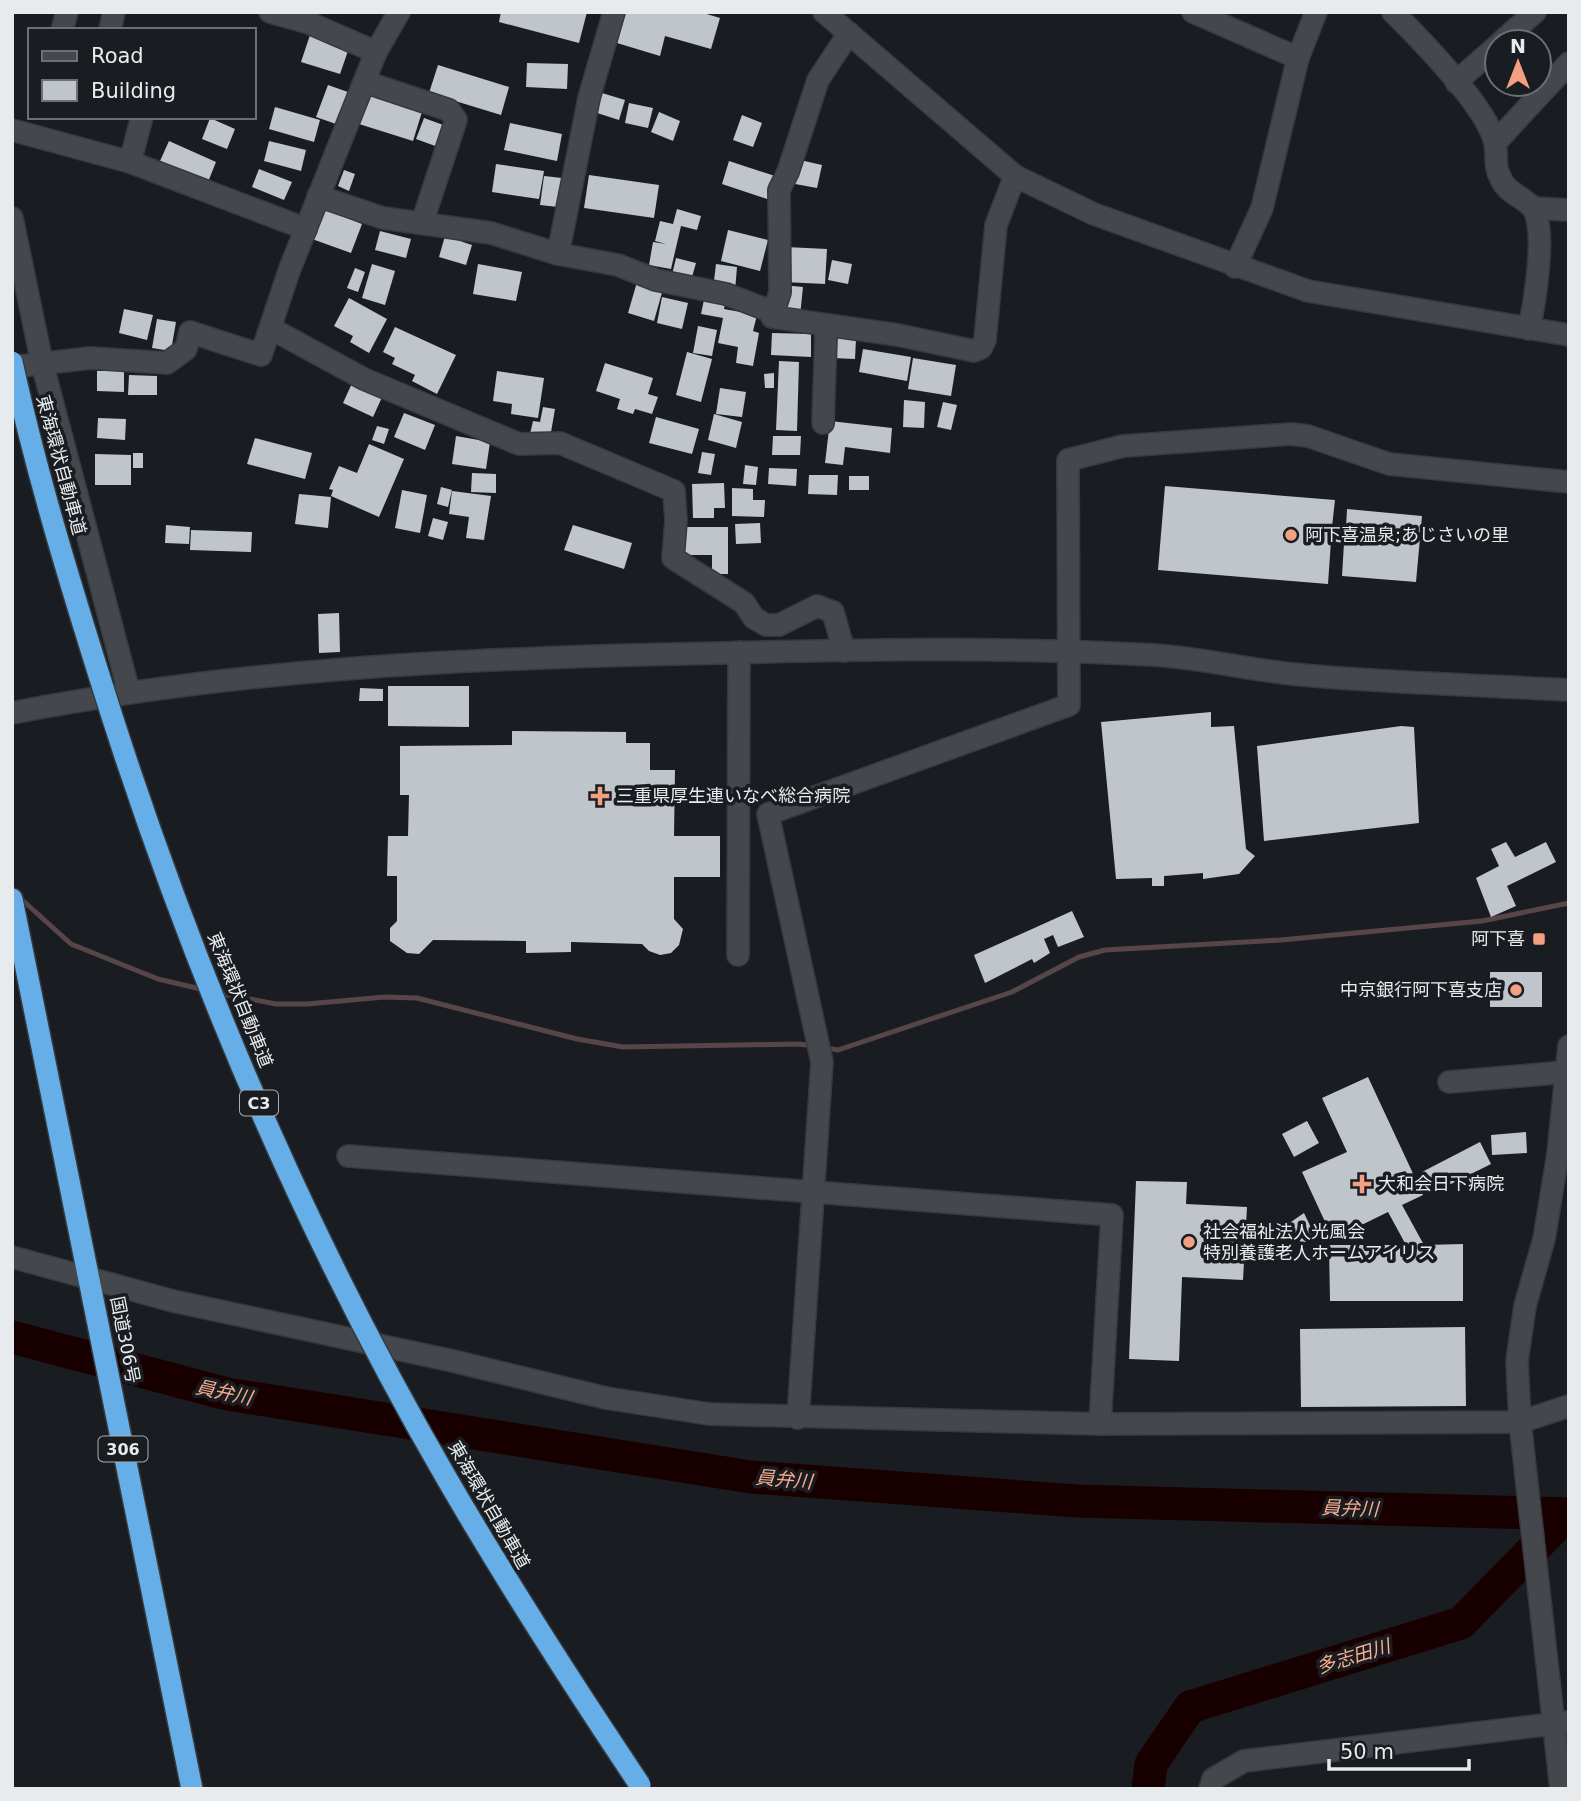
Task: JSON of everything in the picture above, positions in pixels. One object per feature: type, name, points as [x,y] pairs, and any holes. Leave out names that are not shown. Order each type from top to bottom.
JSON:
[{"type":"highway","name":"東海環状自動車道","points":[[12,364],[61,554],[118,736],[176,902],[244,1071],[320,1238],[446,1477],[542,1638],[641,1787]]},
{"type":"highway","name":"国道306号","points":[[12,899],[91,1285],[153,1608],[192,1789]]},
{"type":"street","points":[[270,12],[309,23],[376,52]]},
{"type":"street","points":[[12,364],[90,358],[166,363],[186,349],[190,332],[261,355],[318,196],[376,52],[399,12]]},
{"type":"street","points":[[558,254],[589,98],[614,12]]},
{"type":"street","points":[[1193,12],[1298,58]]},
{"type":"street","points":[[1235,267],[1262,208],[1298,58],[1316,12]]},
{"type":"street","points":[[1393,12],[1456,82],[1479,113],[1495,143],[1493,160],[1502,183],[1533,208],[1569,210]]},
{"type":"street","points":[[1517,28],[1535,12]]},
{"type":"street","points":[[1015,176],[996,225],[993,277],[985,340],[981,348],[974,351],[898,335],[772,317],[780,292],[779,190],[788,172],[818,80],[841,21],[1015,176],[1094,214],[1235,267],[1308,290],[1569,335]]},
{"type":"street","points":[[1456,82],[1483,58]]},
{"type":"street","points":[[1495,143],[1569,63]]},
{"type":"street","points":[[365,82],[449,110],[456,120],[422,223]]},
{"type":"street","points":[[130,162],[141,119]]},
{"type":"street","points":[[26,127],[130,162],[306,229]]},
{"type":"street","points":[[318,196],[383,218],[491,233],[558,254],[618,265],[656,280],[726,294],[773,312]]},
{"type":"street","points":[[1529,329],[1539,269],[1538,231],[1533,208]]},
{"type":"street","points":[[12,218],[42,363],[129,692]]},
{"type":"street","points":[[822,424],[826,335],[824,326]]},
{"type":"street","points":[[272,329],[364,379],[519,444],[560,443],[674,491],[673,558],[744,603],[754,618],[766,625],[779,625],[817,606],[833,612],[844,651]]},
{"type":"street","points":[[798,1418],[822,1062],[768,814],[1069,705],[1068,460],[1086,453],[1123,446],[1291,434],[1308,436],[1389,464],[1569,482]]},
{"type":"street","points":[[12,713],[129,692],[229,678],[437,660],[739,652],[1069,651],[1160,655],[1301,675],[1569,690]]},
{"type":"street","points":[[738,955],[739,652]]},
{"type":"street","points":[[1561,1789],[1562,1723],[1553,1701],[1520,1422],[1517,1361],[1525,1306],[1544,1239],[1558,1154],[1569,1046]]},
{"type":"street","points":[[1448,1082],[1566,1072]]},
{"type":"street","points":[[348,1156],[1112,1215],[1100,1424]]},
{"type":"street","points":[[12,1257],[91,1285],[453,1361],[606,1398],[709,1414],[1100,1424],[1520,1422],[1569,1406]]},
{"type":"street","points":[[1210,1789],[1213,1779],[1244,1761],[1562,1723]]},
{"type":"building","points":[[501,12],[587,12],[579,43],[499,22]]},
{"type":"building","points":[[626,12],[700,12],[720,18],[711,49],[665,36],[660,56],[617,43]]},
{"type":"building","points":[[310,35],[349,48],[340,74],[301,62]]},
{"type":"building","points":[[527,63],[568,64],[567,89],[526,87]]},
{"type":"building","points":[[438,65],[509,87],[501,115],[429,93]]},
{"type":"building","points":[[328,85],[348,92],[336,124],[316,117]]},
{"type":"building","points":[[602,93],[625,100],[619,120],[597,113]]},
{"type":"building","points":[[368,95],[422,112],[413,141],[359,124]]},
{"type":"building","points":[[629,103],[653,108],[648,128],[625,123]]},
{"type":"building","points":[[275,107],[320,120],[314,142],[269,129]]},
{"type":"building","points":[[659,112],[680,121],[673,141],[651,132]]},
{"type":"building","points":[[742,115],[762,123],[753,147],[733,140]]},
{"type":"building","points":[[424,118],[446,126],[438,147],[416,139]]},
{"type":"building","points":[[210,119],[235,129],[227,149],[202,139]]},
{"type":"building","points":[[510,123],[562,134],[557,161],[504,150]]},
{"type":"building","points":[[169,141],[216,162],[208,182],[160,161]]},
{"type":"building","points":[[269,141],[306,150],[301,171],[264,161]]},
{"type":"building","points":[[800,160],[822,165],[817,188],[795,184]]},
{"type":"building","points":[[729,161],[778,177],[770,200],[722,184]]},
{"type":"building","points":[[496,164],[544,171],[539,199],[492,192]]},
{"type":"building","points":[[259,169],[292,182],[284,200],[252,187]]},
{"type":"building","points":[[344,170],[355,174],[349,191],[338,186]]},
{"type":"building","points":[[589,175],[659,185],[654,218],[584,208]]},
{"type":"building","points":[[544,176],[562,178],[558,207],[540,205]]},
{"type":"building","points":[[323,209],[362,224],[351,253],[312,239]]},
{"type":"building","points":[[677,209],[701,216],[697,230],[681,226],[671,269],[649,265],[653,242],[666,244],[655,241],[660,221],[673,224]]},
{"type":"building","points":[[728,230],[768,240],[760,271],[721,261]]},
{"type":"building","points":[[380,231],[411,239],[406,258],[375,250]]},
{"type":"building","points":[[445,236],[472,245],[466,265],[439,257]]},
{"type":"building","points":[[786,247],[827,249],[825,284],[784,282]]},
{"type":"building","points":[[676,258],[696,263],[690,284],[671,279]]},
{"type":"building","points":[[832,260],[852,264],[848,284],[828,280]]},
{"type":"building","points":[[372,264],[395,271],[385,305],[362,298]]},
{"type":"building","points":[[478,264],[522,272],[516,301],[473,294]]},
{"type":"building","points":[[716,264],[737,267],[735,291],[713,289]]},
{"type":"building","points":[[355,268],[365,272],[358,292],[347,288]]},
{"type":"building","points":[[637,282],[663,289],[654,321],[628,313]]},
{"type":"building","points":[[782,285],[803,287],[800,316],[779,313]]},
{"type":"building","points":[[705,295],[726,299],[724,309],[757,315],[753,331],[759,333],[753,366],[736,363],[738,347],[718,343],[723,318],[701,314]]},
{"type":"building","points":[[662,297],[688,303],[682,329],[657,323]]},
{"type":"building","points":[[349,298],[387,319],[369,353],[350,342],[353,336],[334,326]]},
{"type":"building","points":[[124,309],[153,315],[147,340],[119,333]]},
{"type":"building","points":[[157,319],[176,322],[171,351],[152,348]]},
{"type":"building","points":[[698,326],[717,330],[712,356],[693,353]]},
{"type":"building","points":[[395,327],[456,355],[437,394],[412,381],[415,375],[392,364],[395,358],[383,352]]},
{"type":"building","points":[[772,333],[811,334],[811,357],[771,355]]},
{"type":"building","points":[[834,338],[856,339],[855,359],[833,358]]},
{"type":"building","points":[[863,349],[911,357],[907,381],[859,372]]},
{"type":"building","points":[[687,352],[712,359],[701,402],[676,395]]},
{"type":"building","points":[[913,358],[956,365],[951,396],[908,389]]},
{"type":"building","points":[[779,361],[799,362],[797,431],[776,430]]},
{"type":"building","points":[[605,363],[653,378],[648,394],[658,397],[652,414],[635,409],[633,414],[617,409],[620,399],[596,391]]},
{"type":"building","points":[[97,371],[124,371],[124,392],[97,391]]},
{"type":"building","points":[[497,371],[544,378],[538,418],[511,414],[512,404],[493,401]]},
{"type":"building","points":[[774,373],[774,388],[765,388],[764,374]]},
{"type":"building","points":[[129,375],[157,376],[157,395],[128,395]]},
{"type":"building","points":[[353,381],[383,395],[373,417],[343,403]]},
{"type":"building","points":[[720,388],[746,392],[742,417],[716,414]]},
{"type":"building","points":[[904,400],[925,402],[924,428],[903,427]]},
{"type":"building","points":[[943,402],[957,405],[951,430],[937,427]]},
{"type":"building","points":[[543,407],[555,409],[550,438],[530,434],[533,421],[540,422]]},
{"type":"building","points":[[404,413],[435,425],[425,450],[394,437]]},
{"type":"building","points":[[714,414],[742,422],[736,448],[708,440]]},
{"type":"building","points":[[656,417],[699,429],[692,454],[649,443]]},
{"type":"building","points":[[98,418],[126,419],[125,440],[97,438]]},
{"type":"building","points":[[830,421],[892,428],[890,453],[845,447],[843,465],[825,463]]},
{"type":"building","points":[[377,426],[389,429],[384,444],[372,440]]},
{"type":"building","points":[[456,436],[490,442],[486,469],[452,464]]},
{"type":"building","points":[[773,436],[801,436],[800,455],[772,455]]},
{"type":"building","points":[[255,438],[312,453],[305,479],[247,464]]},
{"type":"building","points":[[369,444],[404,459],[379,517],[331,496],[333,490],[329,489],[339,466],[357,473]]},
{"type":"building","points":[[702,452],[715,454],[711,475],[698,473]]},
{"type":"building","points":[[133,453],[143,453],[143,468],[133,468]]},
{"type":"building","points":[[95,454],[131,455],[131,485],[95,485]]},
{"type":"building","points":[[745,465],[758,467],[756,485],[743,484]]},
{"type":"building","points":[[769,468],[797,469],[796,486],[768,484]]},
{"type":"building","points":[[472,473],[496,474],[496,493],[471,492]]},
{"type":"building","points":[[809,475],[838,475],[837,495],[808,494]]},
{"type":"building","points":[[849,476],[869,476],[869,490],[849,490]]},
{"type":"building","points":[[724,483],[725,508],[714,508],[714,518],[693,518],[692,484]]},
{"type":"building","name":"阿下喜温泉;あじさいの里","points":[[1165,486],[1335,500],[1332,527],[1346,528],[1347,509],[1422,516],[1416,582],[1342,576],[1344,543],[1331,541],[1328,584],[1158,570]]},
{"type":"building","points":[[441,487],[452,490],[448,507],[437,504]]},
{"type":"building","points":[[732,488],[753,489],[753,500],[765,500],[764,517],[732,516]]},
{"type":"building","points":[[402,490],[427,495],[420,533],[395,528]]},
{"type":"building","points":[[452,491],[491,496],[484,540],[466,538],[469,517],[449,514]]},
{"type":"building","points":[[299,494],[331,497],[328,528],[295,524]]},
{"type":"building","points":[[433,518],[448,522],[443,540],[428,536]]},
{"type":"building","points":[[760,523],[761,543],[736,544],[735,524]]},
{"type":"building","points":[[166,525],[190,527],[189,544],[165,543]]},
{"type":"building","points":[[573,525],[632,543],[624,569],[564,550]]},
{"type":"building","points":[[680,527],[728,527],[728,574],[712,574],[712,555],[680,555]]},
{"type":"building","points":[[191,530],[252,532],[251,552],[190,550]]},
{"type":"building","points":[[339,613],[340,652],[319,653],[318,614]]},
{"type":"building","points":[[388,686],[469,686],[469,727],[388,726]]},
{"type":"building","points":[[360,688],[383,689],[383,701],[359,701]]},
{"type":"building","points":[[1211,712],[1211,727],[1234,726],[1246,849],[1255,856],[1239,874],[1203,879],[1203,873],[1164,876],[1164,886],[1152,886],[1152,878],[1116,879],[1101,722]]},
{"type":"building","points":[[1401,726],[1414,727],[1419,823],[1264,841],[1257,746]]},
{"type":"building","points":[[512,731],[626,732],[626,743],[650,743],[650,770],[675,770],[674,836],[720,836],[720,877],[674,877],[674,919],[683,929],[679,945],[671,953],[660,955],[649,951],[642,944],[571,942],[571,952],[526,953],[526,941],[433,940],[419,954],[407,953],[390,941],[390,928],[397,921],[397,876],[387,876],[388,836],[408,836],[409,795],[400,795],[400,746],[512,745]]},
{"type":"building","points":[[1506,842],[1515,857],[1546,842],[1556,862],[1507,886],[1516,906],[1491,917],[1476,878],[1499,866],[1491,849]]},
{"type":"building","points":[[1072,911],[1084,937],[1058,947],[1053,935],[1044,939],[1050,953],[1034,963],[1032,959],[985,983],[974,955]]},
{"type":"building","name":"中京銀行阿下喜支店","points":[[1490,972],[1542,972],[1542,1007],[1490,1007]]},
{"type":"building","name":"大和会日下病院","points":[[1368,1077],[1423,1195],[1402,1205],[1424,1245],[1463,1244],[1463,1301],[1330,1301],[1329,1245],[1406,1245],[1388,1212],[1333,1239],[1302,1172],[1347,1152],[1322,1098]]},
{"type":"building","points":[[1307,1121],[1319,1143],[1294,1157],[1282,1134]]},
{"type":"building","points":[[1526,1132],[1527,1153],[1492,1155],[1491,1135]]},
{"type":"building","points":[[1480,1142],[1491,1164],[1433,1193],[1422,1172]]},
{"type":"building","name":"社会福祉法人光風会 特別養護老人ホームアイリス","points":[[1136,1181],[1187,1182],[1186,1204],[1247,1207],[1243,1280],[1182,1277],[1179,1361],[1129,1359]]},
{"type":"building","points":[[1304,1213],[1315,1236],[1302,1244],[1288,1224]]},
{"type":"building","points":[[1465,1327],[1466,1406],[1301,1407],[1300,1329]]},
{"type":"waterway","points":[[20,898],[71,944],[158,979],[205,990]]},
{"type":"waterway","points":[[826,1048],[838,1050],[1012,992],[1079,957],[1105,950],[1281,940],[1482,921],[1569,903]]},
{"type":"waterway","points":[[218,993],[276,1004],[385,997],[417,998],[577,1039],[623,1047],[813,1046]]},
{"type":"waterway","name":"員弁川","points":[[12,1337],[227,1394],[751,1477],[1077,1501],[1569,1514]]},
{"type":"waterway","name":"多志田川","points":[[1148,1789],[1151,1764],[1190,1707],[1461,1623],[1556,1526]]},
{"type":"place","name":"阿下喜温泉;あじさいの里","points":[[1291,535]]},
{"type":"place","name":"三重県厚生連いなべ総合病院","points":[[600,796]]},
{"type":"place","name":"阿下喜","points":[[1539,939]]},
{"type":"place","name":"中京銀行阿下喜支店","points":[[1516,990]]},
{"type":"place","name":"大和会日下病院","points":[[1362,1184]]},
{"type":"place","name":"社会福祉法人光風会 特別養護老人ホームアイリス","points":[[1189,1242]]}]
